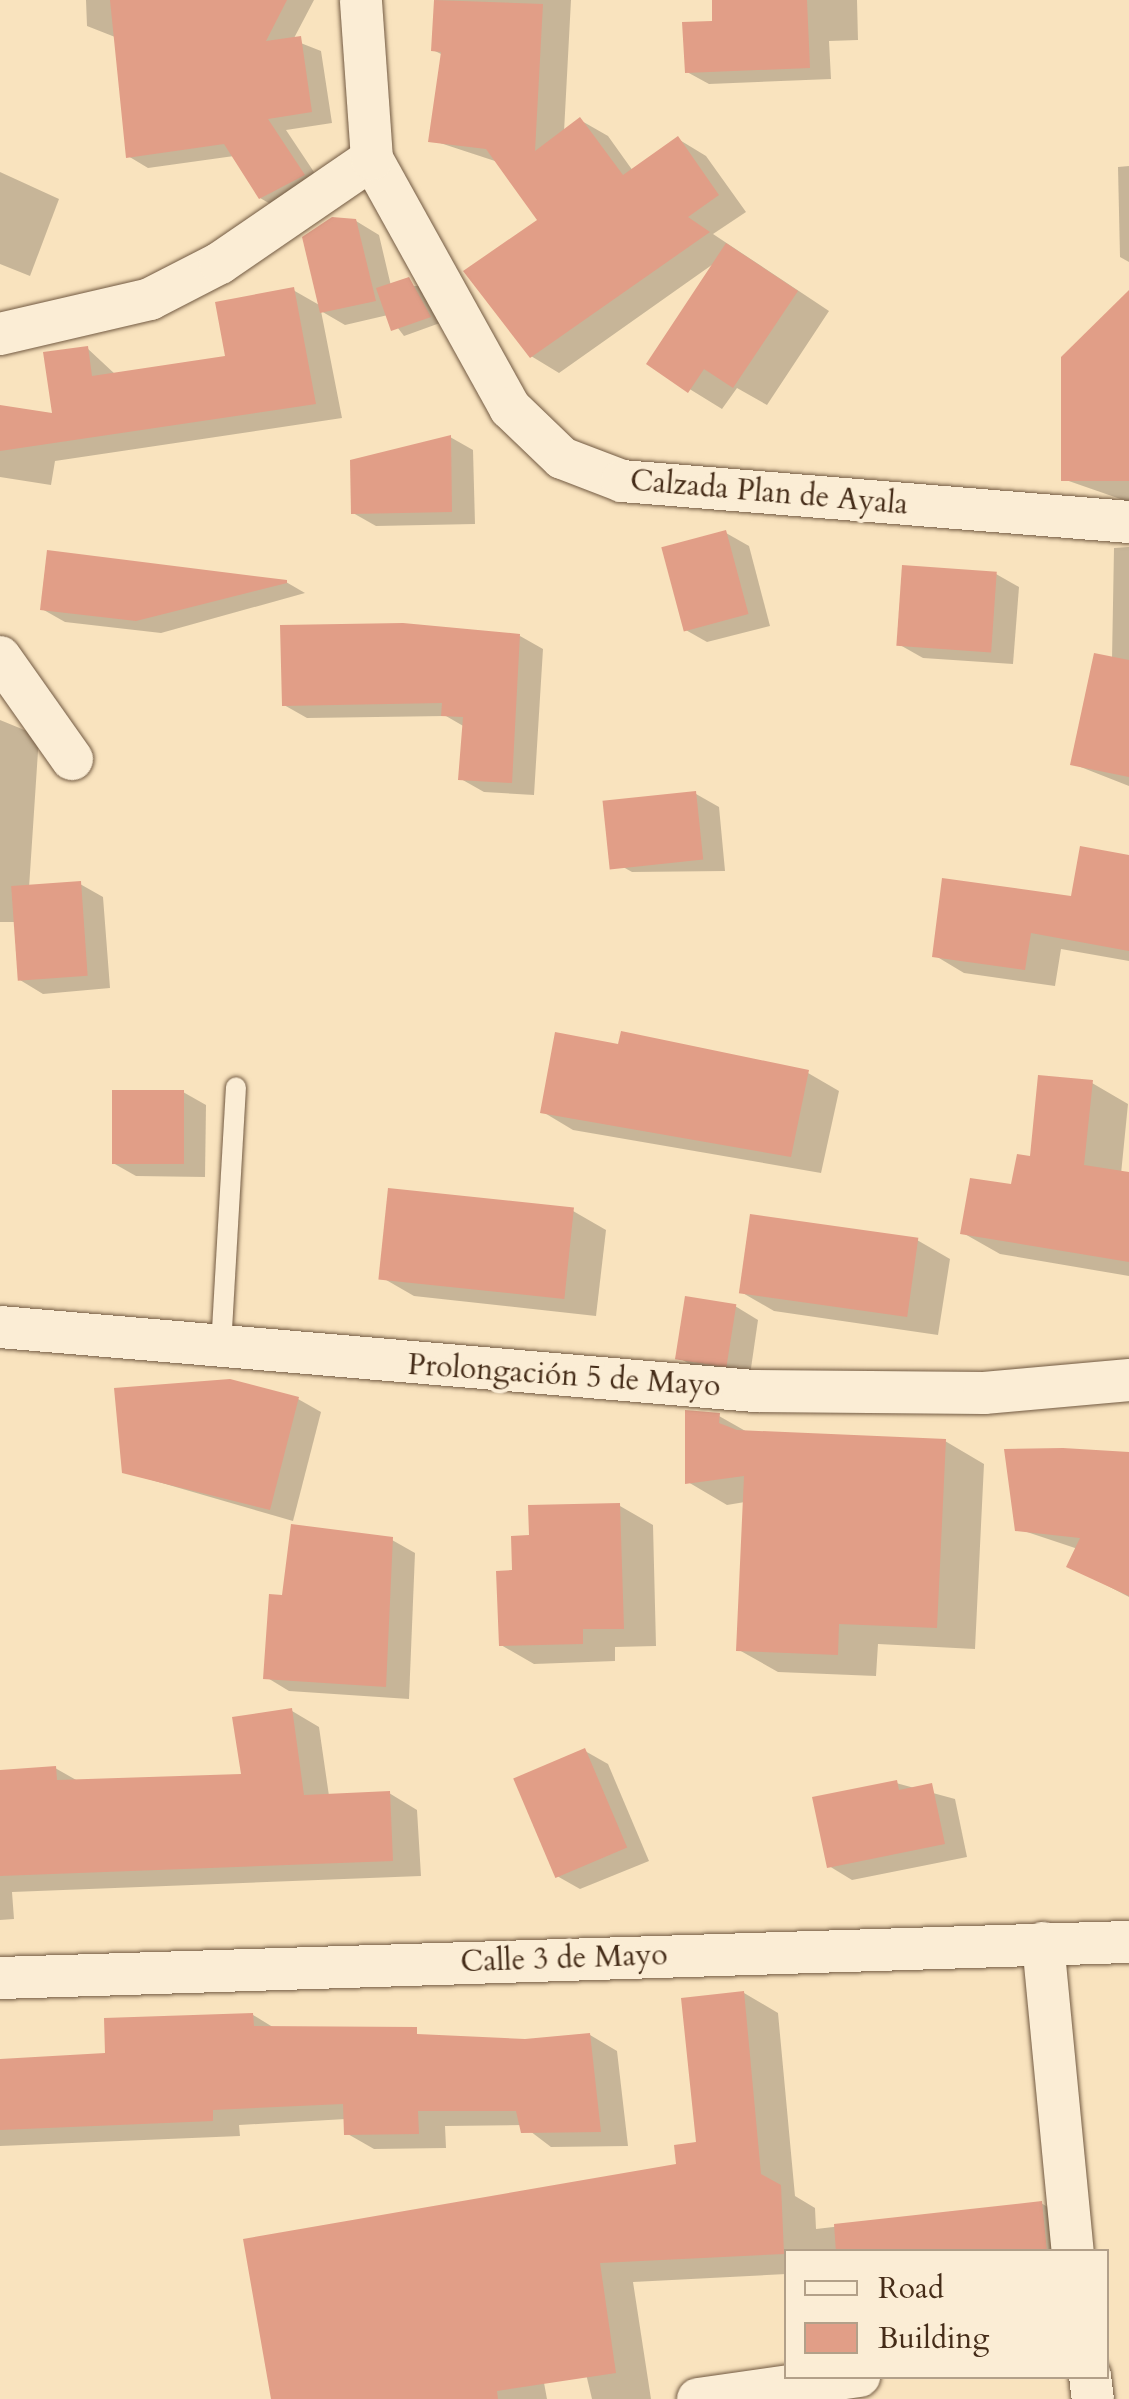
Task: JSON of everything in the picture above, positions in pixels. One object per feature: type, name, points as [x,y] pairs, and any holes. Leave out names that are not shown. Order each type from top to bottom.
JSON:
[{"type":"street","points":[[0,334],[150,299],[220,263],[372,159],[361,0]]},
{"type":"street","name":"Calzada Plan de Ayala","points":[[372,159],[510,408],[562,458],[622,481],[1129,522]]},
{"type":"street","points":[[0,657],[72,759]]},
{"type":"street","name":"Prolongación 5 de Mayo","points":[[0,1326],[755,1391],[984,1392],[1129,1380]]},
{"type":"street","name":"Calle 3 de Mayo","points":[[0,1978],[1129,1942]]},
{"type":"street","points":[[1043,1943],[1073,2249]]},
{"type":"street","points":[[698,2399],[838,2379]]},
{"type":"lane","points":[[221,1346],[236,1087]]},
{"type":"building","points":[[110,0],[287,0],[266,41],[301,36],[312,112],[268,119],[305,175],[259,199],[224,144],[126,158]]},
{"type":"building","points":[[434,0],[543,4],[535,151],[580,117],[623,175],[678,136],[719,195],[688,217],[710,232],[530,358],[463,271],[537,220],[486,149],[428,142],[441,52],[431,51]]},
{"type":"building","points":[[712,0],[807,0],[810,68],[685,73],[682,22],[712,21]]},
{"type":"building","points":[[332,217],[356,219],[376,301],[320,313],[302,237]]},
{"type":"building","points":[[726,243],[798,291],[733,388],[704,369],[688,393],[646,364]]},
{"type":"building","points":[[409,277],[431,317],[391,331],[376,288]]},
{"type":"building","points":[[294,287],[316,404],[0,451],[0,405],[52,413],[43,352],[88,346],[92,376],[225,356],[215,302]]},
{"type":"building","points":[[1129,290],[1129,481],[1061,481],[1061,357]]},
{"type":"building","points":[[451,435],[452,512],[351,514],[350,460]]},
{"type":"building","points":[[726,530],[749,614],[684,631],[661,547]]},
{"type":"building","points":[[47,550],[287,583],[136,621],[40,610]]},
{"type":"building","points":[[902,565],[997,572],[991,652],[896,646]]},
{"type":"building","points":[[403,623],[520,634],[512,783],[458,780],[463,717],[441,716],[442,703],[282,706],[280,625]]},
{"type":"building","points":[[1094,653],[1129,660],[1129,777],[1070,765]]},
{"type":"building","points":[[696,791],[703,860],[610,869],[603,801]]},
{"type":"building","points":[[1080,846],[1129,855],[1129,951],[1031,933],[1025,970],[932,957],[942,878],[1071,896]]},
{"type":"building","points":[[81,881],[88,976],[18,981],[11,886]]},
{"type":"building","points":[[621,1031],[809,1070],[791,1157],[540,1113],[555,1032],[618,1044]]},
{"type":"building","points":[[1038,1075],[1093,1080],[1084,1165],[1129,1172],[1129,1262],[960,1234],[970,1178],[1011,1184],[1017,1154],[1030,1156]]},
{"type":"building","points":[[112,1090],[184,1090],[184,1164],[112,1164]]},
{"type":"building","points":[[388,1188],[574,1208],[564,1299],[378,1279]]},
{"type":"building","points":[[750,1214],[918,1238],[907,1317],[739,1293]]},
{"type":"building","points":[[685,1296],[736,1304],[726,1367],[675,1359]]},
{"type":"building","points":[[230,1379],[299,1397],[270,1510],[122,1473],[114,1388]]},
{"type":"building","points":[[685,1410],[720,1413],[719,1423],[737,1430],[946,1439],[937,1628],[839,1624],[838,1655],[736,1651],[744,1476],[685,1484]]},
{"type":"building","points":[[1004,1449],[1129,1452],[1129,1596],[1066,1567],[1080,1538],[1015,1531]]},
{"type":"building","points":[[620,1503],[624,1629],[583,1629],[583,1644],[499,1646],[496,1571],[512,1570],[511,1536],[529,1535],[528,1505]]},
{"type":"building","points":[[291,1524],[393,1537],[386,1687],[263,1679],[269,1594],[282,1595]]},
{"type":"building","points":[[292,1708],[304,1795],[390,1791],[393,1861],[0,1876],[0,1770],[56,1766],[57,1780],[241,1774],[232,1717]]},
{"type":"building","points":[[585,1748],[627,1847],[555,1878],[513,1778]]},
{"type":"building","points":[[897,1780],[899,1790],[932,1783],[945,1844],[827,1868],[812,1797]]},
{"type":"building","points":[[744,1991],[761,2174],[781,2185],[784,2254],[600,2263],[616,2373],[497,2391],[498,2399],[271,2399],[243,2239],[676,2164],[674,2145],[696,2142],[681,1998]]},
{"type":"building","points":[[253,2013],[254,2026],[417,2027],[417,2034],[525,2039],[590,2033],[601,2132],[521,2133],[516,2111],[418,2111],[419,2134],[344,2135],[343,2104],[213,2110],[213,2121],[0,2130],[0,2059],[105,2053],[104,2018]]},
{"type":"building","points":[[1042,2201],[1047,2249],[836,2249],[834,2224]]}]
